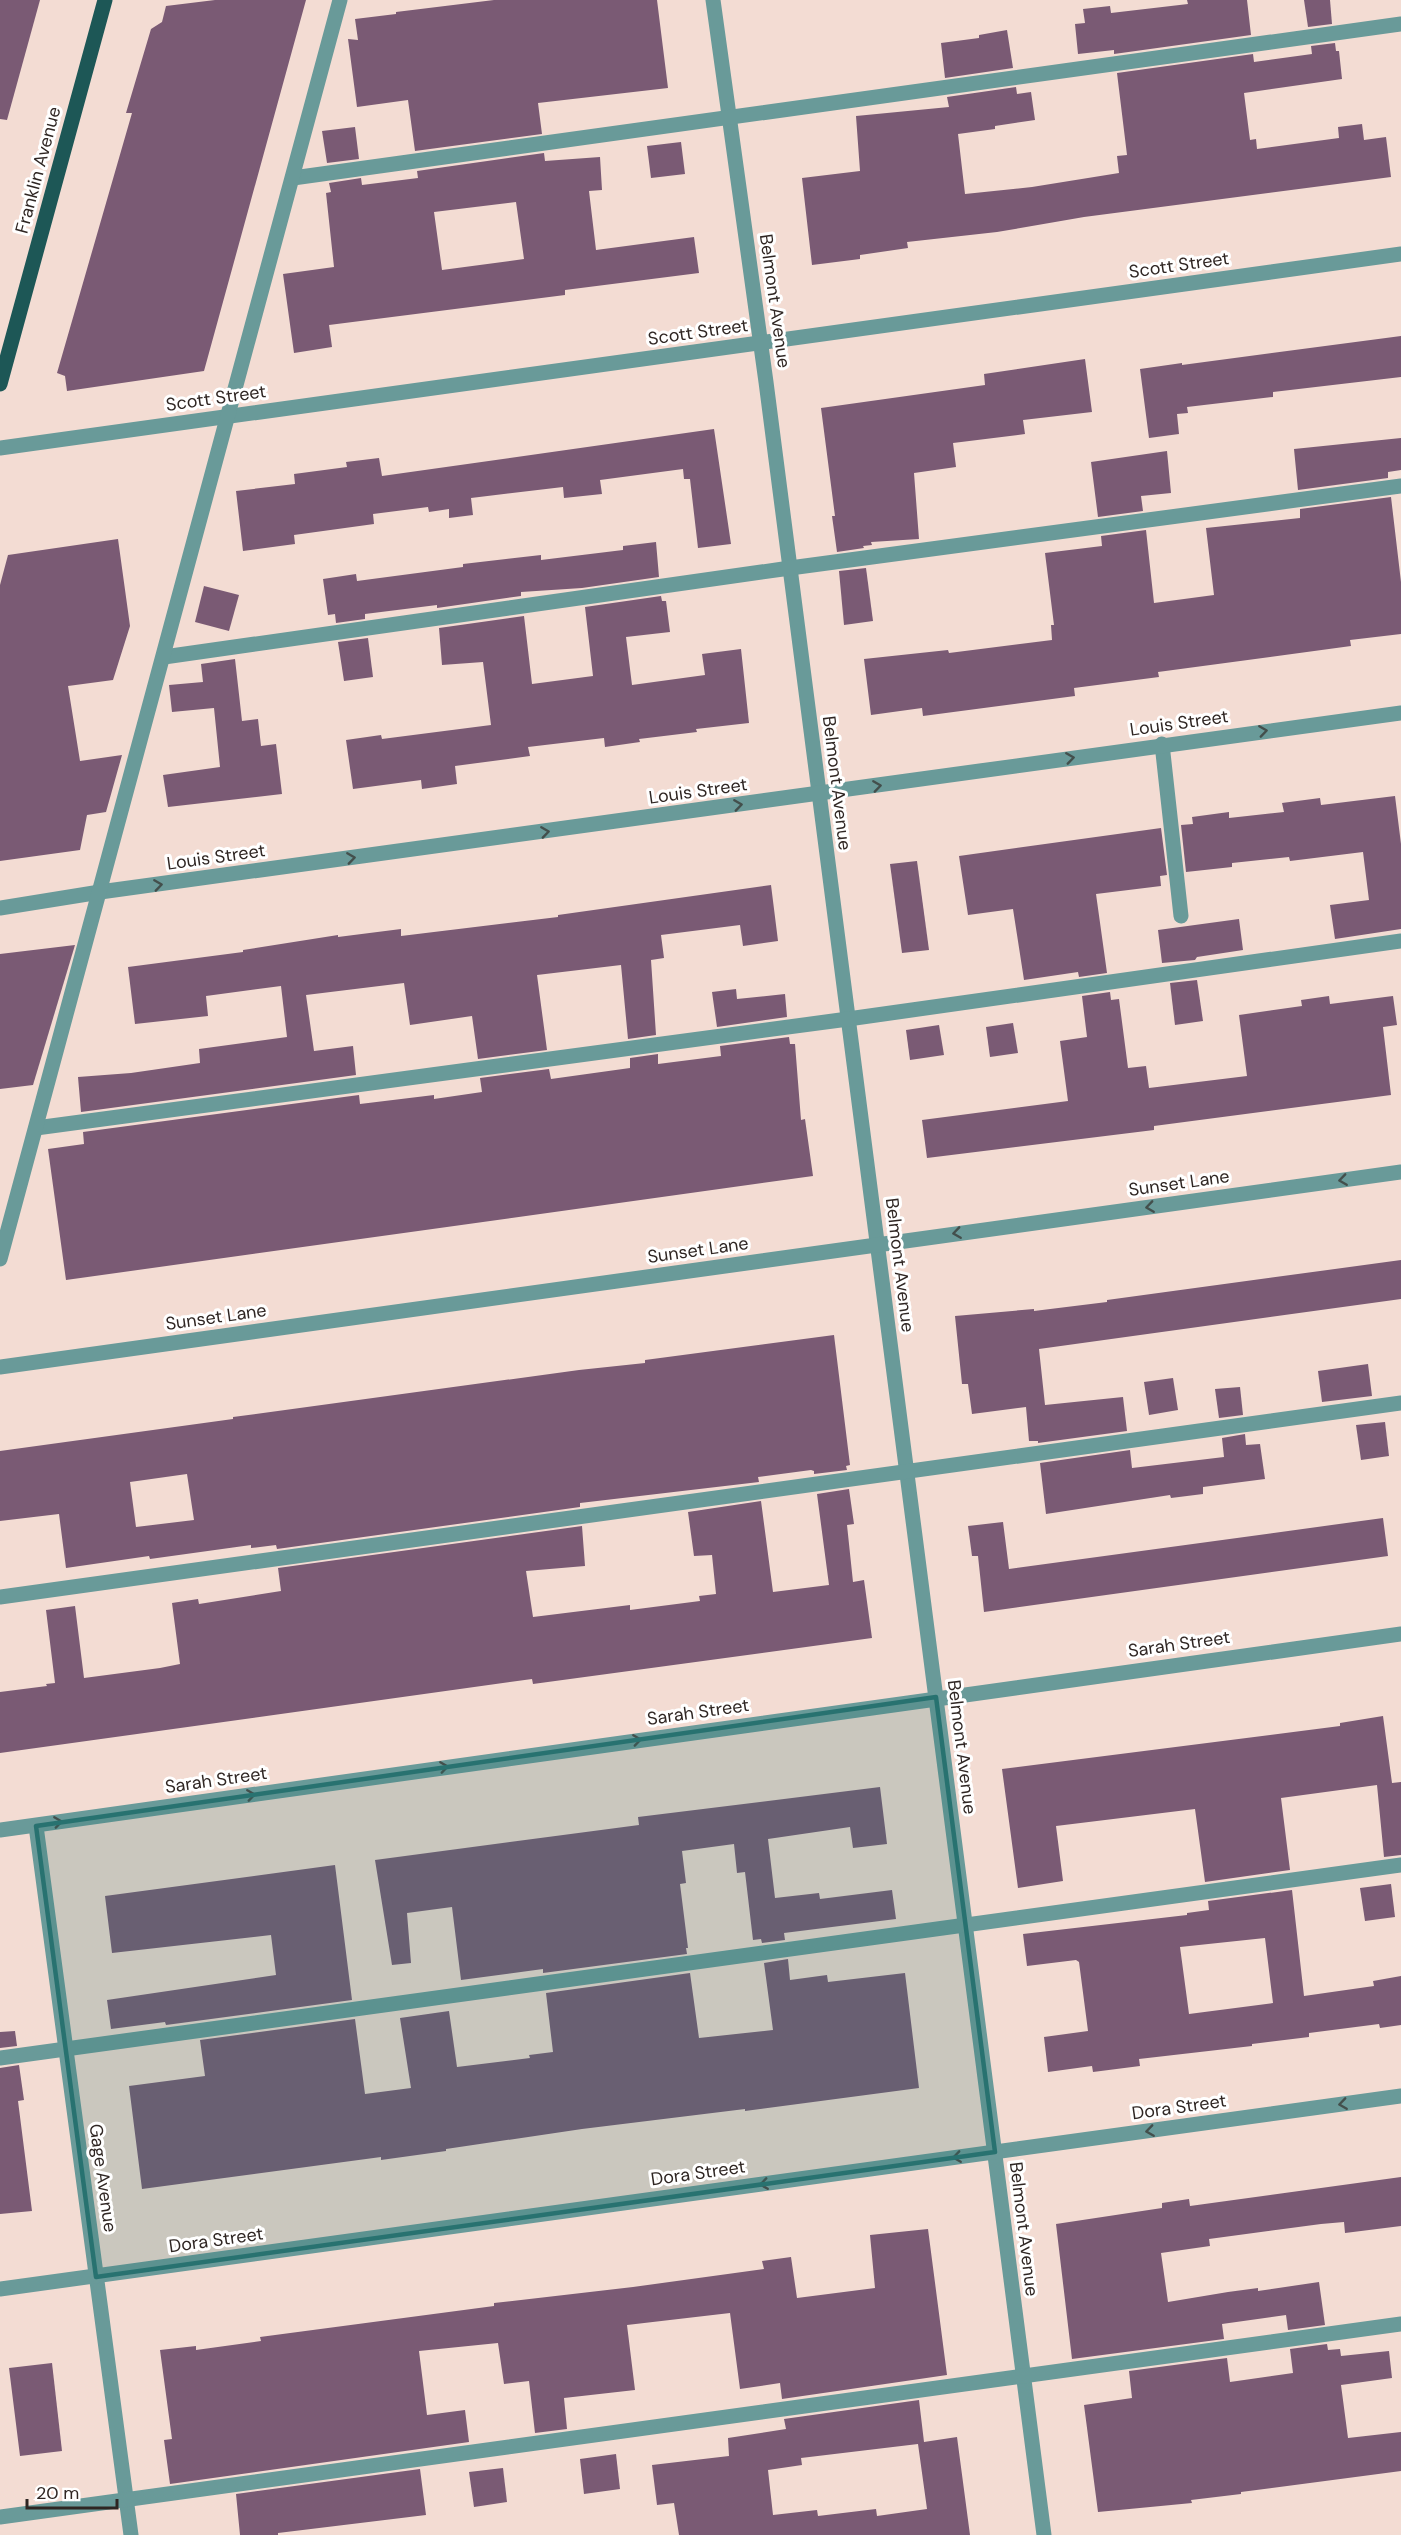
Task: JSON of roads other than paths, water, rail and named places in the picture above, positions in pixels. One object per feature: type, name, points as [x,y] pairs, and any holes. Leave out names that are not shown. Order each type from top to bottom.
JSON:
[{"type":"main road","name":"Franklin Avenue","points":[[0,384],[105,0]]},
{"type":"street","points":[[0,1260],[340,0]]},
{"type":"street","name":"Belmont Avenue","points":[[713,0],[761,343],[1044,2535]]},
{"type":"street","points":[[293,178],[1401,24]]},
{"type":"street","name":"Scott Street","points":[[0,448],[1401,254]]},
{"type":"street","points":[[164,657],[790,568],[1401,486]]},
{"type":"street","name":"Louis Street","points":[[0,908],[100,892],[819,794],[1162,744],[1401,713]]},
{"type":"street","points":[[1162,744],[1180,916]]},
{"type":"street","points":[[36,1128],[848,1019],[1401,941]]},
{"type":"street","name":"Sunset Lane","points":[[0,1367],[1401,1172]]},
{"type":"street","points":[[0,1597],[1401,1403]]},
{"type":"street","name":"Sarah Street","points":[[0,1830],[936,1697],[1401,1634]]},
{"type":"street","name":"Gage Avenue","points":[[36,1826],[131,2535]]},
{"type":"street","points":[[0,2058],[1401,1865]]},
{"type":"street","name":"Dora Street","points":[[0,2289],[1401,2096]]},
{"type":"street","points":[[0,2517],[1401,2324]]}]
